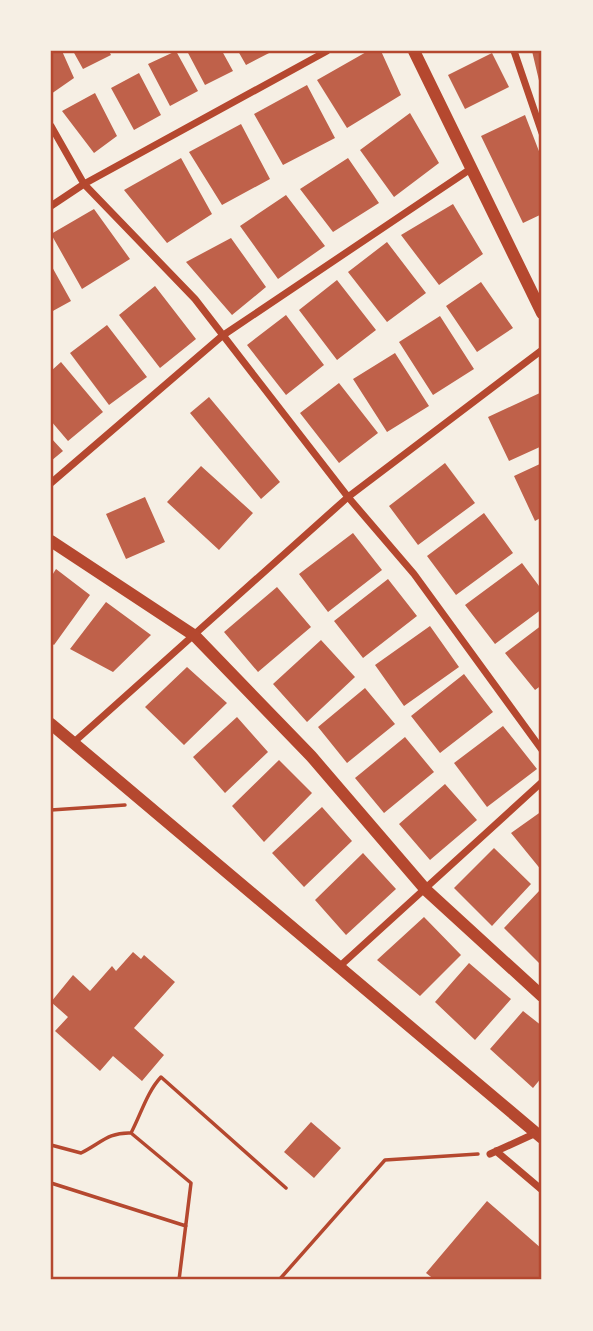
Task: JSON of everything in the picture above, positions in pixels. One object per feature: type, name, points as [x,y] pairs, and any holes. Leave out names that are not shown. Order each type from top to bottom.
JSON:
[{"type":"street","points":[[51,206],[83,184],[327,51]]},
{"type":"street","points":[[414,51],[542,313]]},
{"type":"street","points":[[514,51],[539,114],[542,132]]},
{"type":"street","points":[[51,126],[83,184],[195,299],[348,497],[414,575],[542,750]]},
{"type":"street","points":[[51,483],[222,337],[472,169]]},
{"type":"street","points":[[73,743],[348,497],[542,349]]},
{"type":"street","points":[[51,541],[195,636],[311,756],[426,891],[542,996]]},
{"type":"street","points":[[51,724],[539,1135],[493,1152]]},
{"type":"street","points":[[340,965],[426,891],[542,782]]},
{"type":"street","points":[[493,1152],[542,1189]]},
{"type":"path","points":[[51,810],[145,804]]},
{"type":"path","points":[[131,1133],[148,1103],[149,1089],[161,1077],[286,1188]]},
{"type":"path","points":[[51,1145],[81,1153],[103,1138],[119,1132],[131,1133],[191,1183],[179,1280]]},
{"type":"path","points":[[279,1280],[385,1160],[493,1152]]},
{"type":"path","points":[[51,1183],[186,1226]]},
{"type":"building","points":[[51,51],[62,51],[74,78],[51,94]]},
{"type":"building","points":[[73,51],[109,51],[111,55],[83,69]]},
{"type":"building","points":[[176,51],[198,91],[170,106],[148,64]]},
{"type":"building","points":[[187,51],[222,51],[233,71],[205,85]]},
{"type":"building","points":[[238,51],[273,51],[246,65]]},
{"type":"building","points":[[368,51],[381,51],[401,95],[347,128],[317,80]]},
{"type":"building","points":[[532,51],[542,51],[542,89],[541,89]]},
{"type":"building","points":[[492,53],[509,87],[465,109],[448,75]]},
{"type":"building","points":[[139,73],[161,115],[134,130],[111,88]]},
{"type":"building","points":[[307,85],[335,138],[283,165],[254,114]]},
{"type":"building","points":[[95,93],[117,136],[94,153],[62,111]]},
{"type":"building","points":[[410,113],[439,163],[394,197],[360,150]]},
{"type":"building","points":[[525,115],[542,159],[542,214],[523,223],[481,136]]},
{"type":"building","points":[[241,124],[270,179],[222,205],[189,152]]},
{"type":"building","points":[[181,158],[212,214],[167,243],[124,190]]},
{"type":"building","points":[[348,158],[379,203],[333,232],[300,189]]},
{"type":"building","points":[[286,195],[325,246],[278,279],[240,226]]},
{"type":"building","points":[[453,204],[483,254],[439,285],[401,235]]},
{"type":"building","points":[[94,209],[130,259],[82,289],[51,234]]},
{"type":"building","points":[[231,238],[266,287],[232,315],[186,262]]},
{"type":"building","points":[[387,242],[426,293],[387,322],[348,272]]},
{"type":"building","points":[[51,265],[71,301],[51,312]]},
{"type":"building","points":[[337,280],[376,330],[337,360],[299,310]]},
{"type":"building","points":[[481,282],[513,328],[477,352],[446,306]]},
{"type":"building","points":[[155,286],[196,339],[160,368],[119,315]]},
{"type":"building","points":[[286,315],[324,365],[286,395],[247,345]]},
{"type":"building","points":[[440,316],[474,369],[433,395],[399,342]]},
{"type":"building","points":[[107,325],[147,377],[109,405],[70,353]]},
{"type":"building","points":[[395,353],[429,406],[387,432],[353,379]]},
{"type":"building","points":[[61,362],[103,412],[68,441],[51,421],[51,371]]},
{"type":"building","points":[[339,383],[378,433],[339,463],[300,413]]},
{"type":"building","points":[[542,392],[542,446],[509,461],[488,417]]},
{"type":"building","points":[[209,397],[280,482],[261,499],[190,413]]},
{"type":"building","points":[[51,438],[63,451],[51,461]]},
{"type":"building","points":[[445,463],[475,503],[418,545],[389,506]]},
{"type":"building","points":[[542,463],[542,517],[535,521],[514,476]]},
{"type":"building","points":[[201,466],[253,513],[219,550],[167,502]]},
{"type":"building","points":[[145,497],[165,542],[126,559],[106,514]]},
{"type":"building","points":[[484,513],[513,553],[456,595],[427,556]]},
{"type":"building","points":[[353,533],[382,570],[328,612],[299,574]]},
{"type":"building","points":[[522,563],[542,590],[542,609],[495,644],[465,605]]},
{"type":"building","points":[[56,569],[90,595],[54,645],[51,643],[51,577]]},
{"type":"building","points":[[388,579],[417,616],[363,658],[334,621]]},
{"type":"building","points":[[277,587],[311,627],[258,672],[224,632]]},
{"type":"building","points":[[106,602],[151,635],[113,672],[70,649]]},
{"type":"building","points":[[542,625],[542,685],[535,690],[505,653]]},
{"type":"building","points":[[430,626],[459,667],[404,706],[375,665]]},
{"type":"building","points":[[321,640],[355,677],[307,722],[273,684]]},
{"type":"building","points":[[187,667],[227,703],[184,745],[145,707]]},
{"type":"building","points":[[464,674],[493,712],[440,753],[411,716]]},
{"type":"building","points":[[365,688],[395,724],[347,763],[318,727]]},
{"type":"building","points":[[237,717],[268,752],[225,793],[193,757]]},
{"type":"building","points":[[503,726],[537,769],[487,807],[454,763]]},
{"type":"building","points":[[405,737],[434,772],[384,813],[355,778]]},
{"type":"building","points":[[279,760],[312,793],[264,842],[232,806]]},
{"type":"building","points":[[445,784],[477,820],[430,860],[399,824]]},
{"type":"building","points":[[322,807],[352,841],[304,887],[272,853]]},
{"type":"building","points":[[542,811],[542,871],[511,833]]},
{"type":"building","points":[[494,848],[531,884],[492,926],[454,888]]},
{"type":"building","points":[[363,853],[396,889],[346,935],[315,900]]},
{"type":"building","points":[[540,890],[542,893],[542,966],[504,928]]},
{"type":"building","points":[[424,917],[461,955],[420,996],[377,960]]},
{"type":"building","points":[[133,952],[141,959],[144,955],[175,982],[134,1028],[164,1055],[142,1081],[113,1056],[100,1071],[55,1031],[68,1017],[51,1002],[73,975],[90,991],[112,966],[116,971]]},
{"type":"building","points":[[469,963],[511,999],[475,1040],[435,1002]]},
{"type":"building","points":[[523,1011],[542,1026],[542,1077],[533,1088],[490,1049]]},
{"type":"building","points":[[311,1122],[341,1148],[314,1178],[284,1152]]},
{"type":"building","points":[[487,1201],[542,1249],[541,1280],[435,1280],[426,1273]]}]
